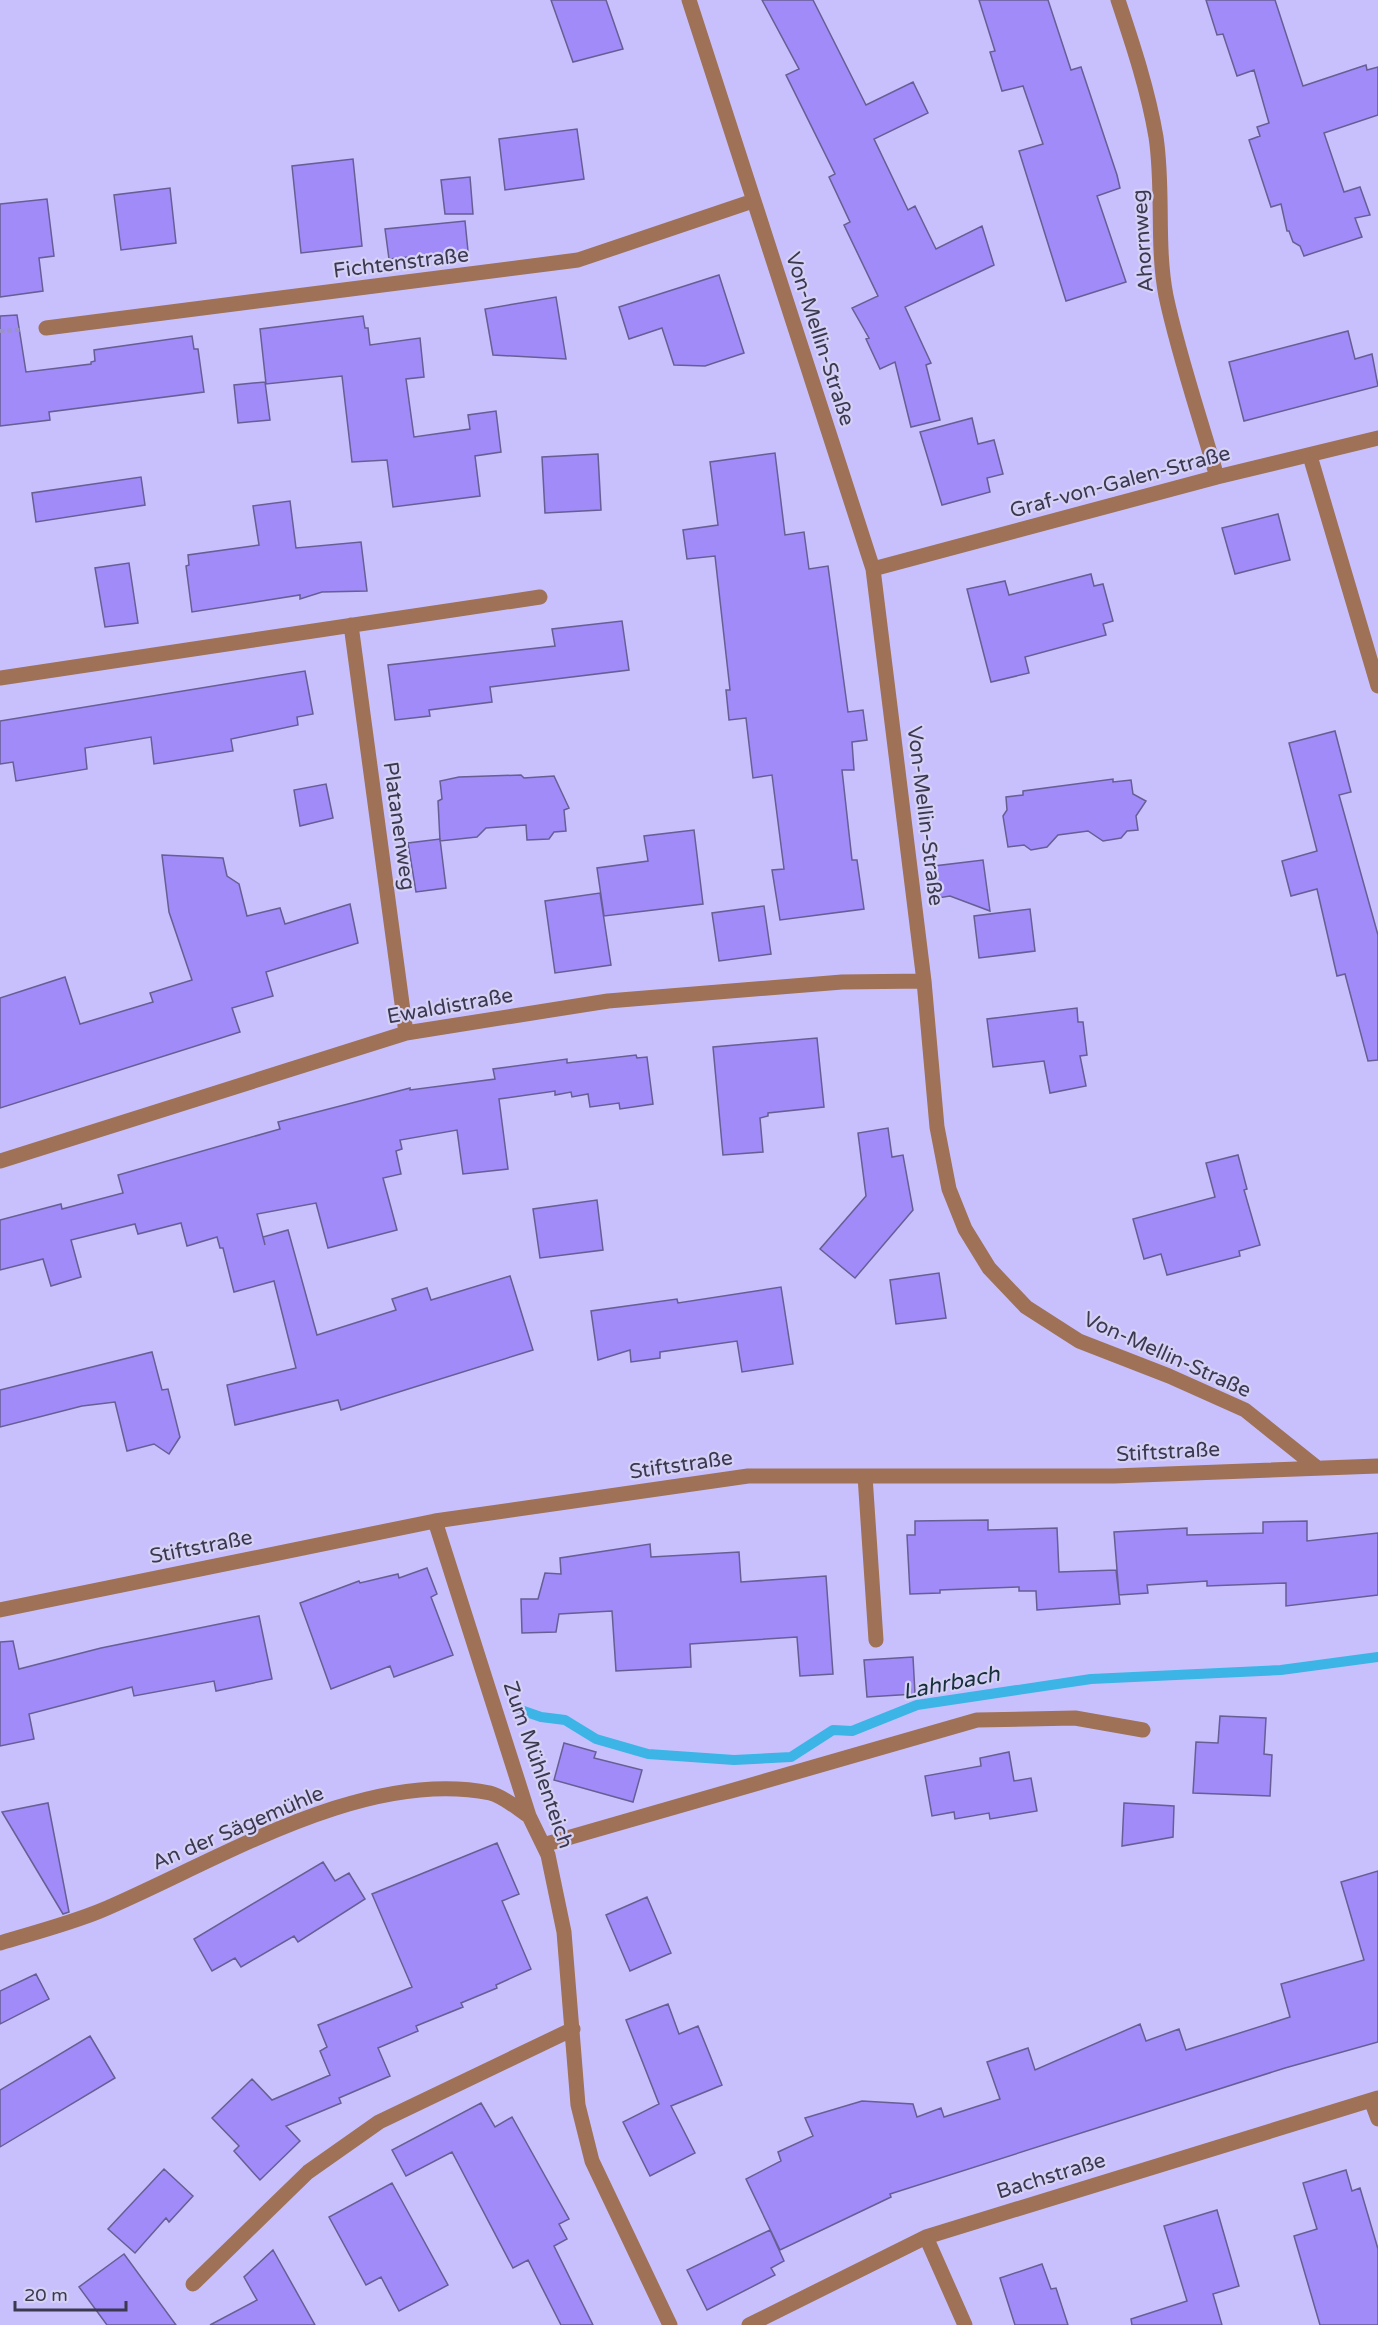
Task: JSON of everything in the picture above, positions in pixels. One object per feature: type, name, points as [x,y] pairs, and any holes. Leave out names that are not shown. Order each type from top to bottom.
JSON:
[{"type":"street","name":"Von-Mellin-Straße","points":[[689,0],[873,569],[924,981],[937,1127],[949,1189],[965,1229],[989,1268],[1026,1307],[1079,1341],[1169,1376],[1245,1410],[1315,1466]]},
{"type":"street","name":"Ahornweg","points":[[1118,0],[1145,83],[1156,137],[1160,176],[1161,253],[1166,296],[1217,477]]},
{"type":"street","name":"Fichtenstraße","points":[[46,328],[578,260],[753,201]]},
{"type":"street","name":"Graf-von-Galen-Straße","points":[[873,569],[1217,477],[1378,438]]},
{"type":"street","points":[[1310,456],[1378,686]]},
{"type":"street","points":[[0,678],[540,597]]},
{"type":"street","name":"Platanenweg","points":[[351,625],[406,1033]]},
{"type":"street","name":"Ewaldistraße","points":[[0,1161],[406,1033],[608,1001],[842,982],[924,981]]},
{"type":"street","name":"Stiftstraße","points":[[0,1610],[435,1521],[748,1476],[1114,1476],[1315,1466],[1378,1466]]},
{"type":"street","points":[[865,1476],[876,1640]]},
{"type":"street","name":"Zum Mühlenteich","points":[[435,1521],[529,1816],[548,1855],[564,1932],[578,2105],[592,2161],[670,2325]]},
{"type":"street","points":[[543,1845],[977,1720],[1075,1718],[1143,1730]]},
{"type":"street","name":"An der Sägemühle","points":[[0,1944],[97,1912],[303,1819],[381,1796],[445,1789],[493,1794],[529,1816]]},
{"type":"street","points":[[193,2284],[308,2172],[379,2122],[573,2030]]},
{"type":"street","points":[[1375,2099],[1378,2119]]},
{"type":"street","name":"Bachstraße","points":[[749,2325],[926,2237],[1375,2099]]},
{"type":"street","points":[[926,2237],[965,2325]]},
{"type":"building","points":[[551,0],[606,0],[623,49],[573,62]]},
{"type":"building","points":[[762,0],[813,0],[866,105],[913,82],[928,113],[874,139],[908,210],[915,206],[936,249],[982,226],[994,265],[905,307],[931,363],[926,365],[940,420],[911,427],[895,362],[880,369],[866,339],[869,338],[852,308],[878,296],[844,225],[850,222],[829,177],[835,174],[786,75],[799,69]]},
{"type":"building","points":[[979,0],[1048,0],[1071,70],[1081,67],[1117,175],[1120,188],[1097,196],[1126,282],[1066,301],[1019,151],[1043,144],[1023,86],[1002,91],[990,52],[995,51]]},
{"type":"building","points":[[1206,0],[1275,0],[1303,86],[1366,65],[1367,70],[1378,67],[1378,115],[1324,133],[1344,192],[1360,187],[1370,215],[1355,218],[1362,237],[1304,256],[1300,246],[1293,242],[1287,231],[1281,204],[1271,207],[1249,140],[1260,136],[1257,127],[1269,123],[1254,70],[1237,76],[1223,34],[1217,35]]},
{"type":"building","points":[[577,129],[584,179],[505,190],[499,139]]},
{"type":"building","points":[[353,159],[362,246],[301,253],[292,166]]},
{"type":"building","points":[[470,177],[473,214],[445,214],[441,180]]},
{"type":"building","points":[[170,188],[176,243],[121,250],[114,195]]},
{"type":"building","points":[[47,199],[54,256],[39,258],[43,291],[0,297],[0,204]]},
{"type":"building","points":[[465,221],[468,251],[389,259],[385,229]]},
{"type":"building","points":[[719,275],[744,353],[705,366],[674,365],[662,328],[629,339],[619,307]]},
{"type":"building","points":[[556,297],[566,359],[493,355],[485,309]]},
{"type":"building","points":[[17,315],[26,372],[91,364],[95,361],[94,350],[192,336],[194,349],[198,349],[204,392],[49,412],[50,420],[0,426],[0,316]]},
{"type":"building","points":[[363,316],[365,328],[368,328],[370,345],[420,338],[424,377],[406,379],[414,437],[470,429],[468,415],[496,411],[501,452],[475,456],[480,496],[393,507],[387,460],[352,462],[342,376],[266,384],[260,329]]},
{"type":"building","points":[[1348,331],[1355,359],[1372,354],[1378,386],[1244,421],[1229,362]]},
{"type":"building","points":[[265,382],[270,420],[238,423],[234,385]]},
{"type":"building","points":[[972,418],[978,444],[994,440],[1003,474],[987,478],[990,492],[942,505],[920,432]]},
{"type":"building","points":[[775,453],[785,535],[804,532],[809,569],[828,566],[848,712],[863,710],[867,740],[852,742],[854,770],[842,770],[852,860],[857,860],[864,909],[780,920],[772,870],[784,869],[772,775],[753,778],[746,718],[729,720],[726,690],[730,690],[715,556],[687,559],[683,530],[718,525],[710,462]]},
{"type":"building","points":[[598,454],[601,510],[545,513],[542,457]]},
{"type":"building","points":[[141,477],[145,505],[36,522],[32,493]]},
{"type":"building","points":[[290,501],[296,548],[361,542],[367,591],[322,592],[300,599],[300,595],[192,612],[186,566],[189,565],[188,555],[259,545],[253,506]]},
{"type":"building","points":[[1278,514],[1290,560],[1235,574],[1222,528]]},
{"type":"building","points":[[129,563],[138,623],[105,627],[95,568]]},
{"type":"building","points":[[1091,574],[1094,586],[1103,584],[1113,621],[1103,624],[1106,635],[1025,657],[1029,673],[991,682],[967,589],[1005,581],[1009,595]]},
{"type":"building","points":[[622,621],[629,670],[490,687],[492,702],[429,710],[430,716],[395,720],[388,665],[555,646],[552,629]]},
{"type":"building","points":[[305,671],[313,714],[297,717],[298,725],[231,739],[233,751],[154,764],[151,737],[85,748],[87,769],[16,781],[13,762],[0,764],[0,721]]},
{"type":"building","points":[[1335,731],[1351,792],[1339,795],[1378,935],[1378,1060],[1368,1061],[1345,974],[1337,976],[1317,889],[1291,896],[1282,861],[1317,851],[1289,743]]},
{"type":"building","points":[[521,775],[524,778],[554,776],[569,808],[564,810],[566,831],[554,832],[549,839],[527,840],[526,825],[486,828],[477,837],[440,841],[438,801],[442,799],[440,781],[459,777]]},
{"type":"building","points":[[1113,779],[1113,782],[1131,780],[1133,794],[1146,801],[1136,816],[1138,830],[1127,831],[1121,838],[1103,841],[1088,831],[1058,835],[1047,847],[1031,850],[1024,845],[1008,847],[1003,816],[1007,810],[1006,797],[1023,795],[1023,791]]},
{"type":"building","points":[[326,784],[333,818],[300,826],[294,790]]},
{"type":"building","points":[[694,830],[703,904],[604,916],[597,868],[648,861],[644,836]]},
{"type":"building","points":[[440,839],[446,888],[416,892],[408,843]]},
{"type":"building","points":[[162,855],[223,858],[227,876],[239,884],[247,916],[280,908],[285,924],[350,904],[358,943],[266,972],[273,996],[232,1008],[240,1032],[0,1108],[0,998],[65,977],[80,1024],[153,1002],[150,993],[192,980],[169,912]]},
{"type":"building","points":[[983,860],[990,911],[950,896],[938,898],[934,866]]},
{"type":"building","points":[[600,893],[611,965],[555,973],[545,901]]},
{"type":"building","points":[[764,906],[771,954],[719,961],[712,913]]},
{"type":"building","points":[[1030,909],[1035,951],[979,958],[974,916]]},
{"type":"building","points":[[1077,1008],[1078,1022],[1083,1022],[1087,1055],[1080,1056],[1086,1086],[1050,1093],[1044,1061],[993,1067],[987,1019]]},
{"type":"building","points":[[817,1038],[824,1107],[768,1113],[768,1116],[760,1118],[763,1152],[723,1155],[713,1047]]},
{"type":"building","points":[[636,1055],[637,1058],[647,1057],[653,1104],[620,1109],[619,1103],[590,1107],[588,1094],[572,1097],[571,1092],[555,1095],[555,1091],[499,1099],[508,1169],[463,1174],[457,1130],[400,1140],[402,1149],[396,1151],[401,1174],[383,1178],[397,1230],[328,1248],[316,1203],[257,1214],[265,1245],[263,1237],[288,1230],[317,1335],[396,1310],[392,1299],[427,1288],[431,1300],[510,1276],[533,1350],[341,1410],[338,1400],[235,1425],[227,1385],[296,1368],[274,1281],[234,1292],[223,1248],[220,1248],[217,1237],[187,1246],[181,1223],[138,1234],[135,1224],[71,1240],[81,1277],[51,1286],[43,1259],[0,1270],[0,1220],[61,1204],[62,1209],[123,1193],[118,1175],[280,1129],[278,1122],[410,1088],[410,1090],[495,1079],[493,1069],[567,1059],[567,1063]]},
{"type":"building","points":[[888,1128],[892,1157],[903,1155],[913,1210],[855,1278],[820,1249],[866,1196],[858,1133]]},
{"type":"building","points":[[1238,1155],[1247,1189],[1244,1190],[1260,1245],[1239,1251],[1240,1256],[1167,1275],[1161,1254],[1144,1259],[1133,1219],[1215,1197],[1206,1163]]},
{"type":"building","points":[[597,1200],[603,1250],[540,1258],[533,1209]]},
{"type":"building","points":[[939,1273],[946,1318],[896,1324],[890,1280]]},
{"type":"building","points":[[781,1287],[793,1364],[742,1372],[737,1341],[660,1352],[660,1358],[631,1362],[630,1350],[598,1360],[591,1311],[677,1299],[678,1303]]},
{"type":"building","points":[[152,1352],[162,1390],[168,1389],[180,1437],[169,1454],[154,1444],[127,1451],[115,1402],[82,1406],[0,1427],[0,1390]]},
{"type":"building","points":[[988,1520],[988,1530],[1057,1528],[1059,1572],[1116,1570],[1120,1604],[1037,1610],[1036,1591],[1019,1591],[1019,1587],[940,1590],[940,1593],[910,1594],[907,1535],[915,1535],[915,1521]]},
{"type":"building","points":[[1307,1521],[1307,1541],[1378,1533],[1378,1595],[1286,1606],[1286,1583],[1207,1586],[1207,1581],[1147,1585],[1148,1593],[1119,1595],[1114,1532],[1187,1528],[1187,1535],[1263,1533],[1263,1522]]},
{"type":"building","points":[[650,1544],[651,1557],[739,1552],[741,1582],[826,1576],[833,1674],[800,1676],[797,1637],[690,1644],[691,1667],[616,1671],[612,1611],[559,1614],[556,1632],[522,1633],[521,1599],[538,1599],[545,1573],[561,1574],[560,1558]]},
{"type":"building","points":[[427,1568],[437,1594],[431,1597],[453,1655],[394,1677],[390,1666],[331,1689],[300,1603],[359,1581],[360,1583],[398,1574],[399,1578]]},
{"type":"building","points":[[259,1616],[272,1679],[216,1691],[214,1681],[134,1696],[132,1687],[29,1714],[34,1739],[0,1746],[0,1642],[13,1641],[19,1669],[101,1648]]},
{"type":"building","points":[[913,1657],[915,1694],[867,1697],[864,1660]]},
{"type":"building","points":[[1220,1716],[1266,1718],[1264,1754],[1272,1755],[1270,1796],[1193,1793],[1196,1742],[1218,1743]]},
{"type":"building","points":[[564,1743],[596,1752],[594,1758],[642,1770],[633,1802],[554,1780]]},
{"type":"building","points":[[1009,1752],[1014,1781],[1031,1778],[1037,1811],[990,1819],[989,1813],[955,1819],[954,1812],[932,1816],[925,1776],[981,1766],[980,1758]]},
{"type":"building","points":[[48,1803],[69,1912],[63,1914],[2,1812]]},
{"type":"building","points":[[1124,1803],[1174,1806],[1173,1837],[1122,1846]]},
{"type":"building","points":[[497,1843],[519,1894],[502,1901],[531,1969],[496,1985],[497,1988],[461,2003],[463,2007],[416,2026],[418,2031],[378,2048],[390,2076],[339,2098],[341,2103],[286,2126],[300,2141],[260,2180],[234,2151],[239,2146],[212,2118],[252,2079],[272,2100],[330,2075],[320,2051],[327,2047],[318,2025],[412,1987],[372,1894]]},
{"type":"building","points":[[323,1862],[335,1881],[349,1873],[365,1899],[298,1942],[294,1936],[241,1967],[235,1958],[212,1971],[194,1939]]},
{"type":"building","points":[[1378,1871],[1378,2042],[1285,2068],[890,2194],[891,2197],[780,2250],[746,2179],[781,2161],[778,2152],[813,2136],[805,2118],[862,2101],[913,2104],[917,2117],[941,2108],[944,2117],[1000,2099],[987,2062],[1028,2048],[1035,2070],[1140,2024],[1146,2041],[1179,2029],[1186,2050],[1290,2017],[1281,1984],[1364,1960],[1341,1882]]},
{"type":"building","points":[[647,1897],[671,1953],[630,1971],[606,1915]]},
{"type":"building","points":[[36,1974],[49,1999],[0,2024],[0,1991]]},
{"type":"building","points":[[668,2004],[679,2034],[698,2026],[722,2085],[671,2106],[695,2153],[650,2176],[623,2122],[659,2104],[626,2020]]},
{"type":"building","points":[[90,2036],[115,2078],[0,2147],[0,2090]]},
{"type":"building","points":[[481,2103],[495,2127],[512,2117],[569,2219],[559,2224],[567,2239],[554,2246],[593,2325],[561,2325],[528,2260],[513,2268],[452,2152],[406,2176],[392,2150]]},
{"type":"building","points":[[164,2169],[193,2196],[169,2222],[166,2218],[135,2253],[108,2229]]},
{"type":"building","points":[[1346,2170],[1352,2191],[1360,2188],[1378,2249],[1378,2325],[1320,2325],[1294,2236],[1317,2229],[1303,2183]]},
{"type":"building","points":[[392,2183],[448,2285],[399,2311],[381,2277],[366,2285],[329,2217]]},
{"type":"building","points":[[1217,2210],[1239,2286],[1213,2294],[1222,2325],[1132,2325],[1131,2319],[1187,2301],[1164,2226]]},
{"type":"building","points":[[770,2230],[784,2261],[771,2268],[775,2275],[707,2310],[687,2270]]},
{"type":"building","points":[[273,2250],[315,2325],[210,2325],[257,2300],[244,2277]]},
{"type":"building","points":[[124,2254],[176,2325],[107,2325],[79,2287]]},
{"type":"building","points":[[1042,2264],[1051,2289],[1056,2288],[1068,2325],[1015,2325],[1000,2278]]},
{"type":"waterway","name":"Lahrbach","points":[[515,1708],[541,1717],[565,1720],[596,1739],[648,1754],[734,1760],[791,1757],[833,1730],[852,1731],[917,1705],[1091,1679],[1281,1670],[1378,1657]]}]
